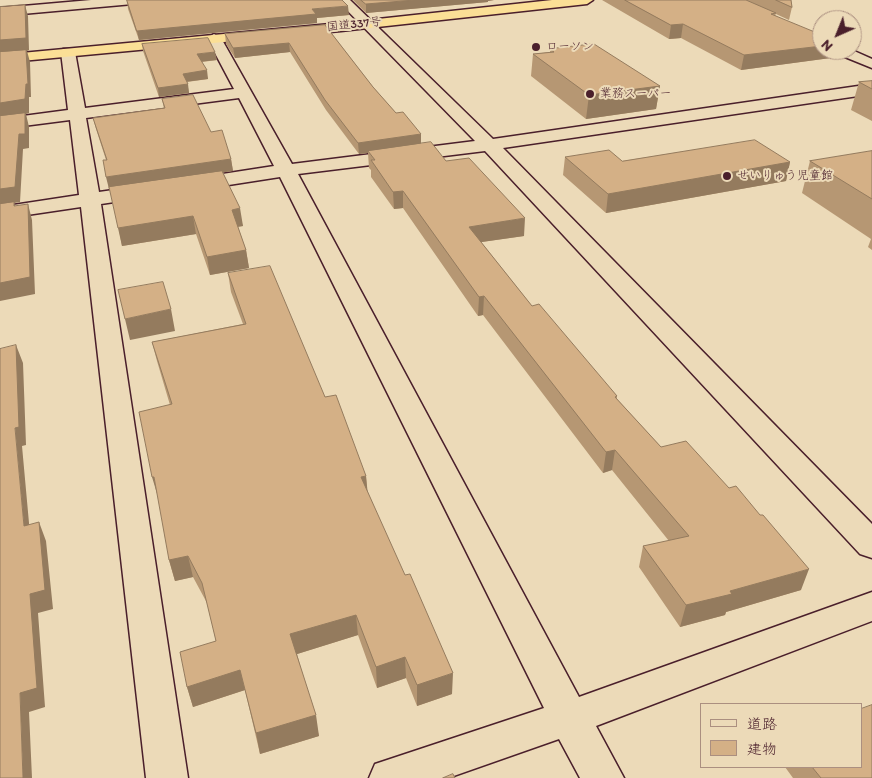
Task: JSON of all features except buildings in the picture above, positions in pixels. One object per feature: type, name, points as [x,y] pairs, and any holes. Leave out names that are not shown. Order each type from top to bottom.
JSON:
[{"type":"highway","name":"国道337号","points":[[0,59],[368,24],[581,0]]},
{"type":"street","points":[[0,12],[133,0]]},
{"type":"street","points":[[343,0],[489,145],[872,545]]},
{"type":"street","points":[[214,38],[286,170],[568,718],[602,778]]},
{"type":"street","points":[[68,52],[90,200],[167,778]]},
{"type":"street","points":[[0,213],[286,170],[489,145],[872,89]]},
{"type":"street","points":[[0,124],[244,94]]},
{"type":"street","points":[[390,778],[568,718],[872,606]]},
{"type":"place","name":"ローソン","points":[[536,47]]},
{"type":"place","name":"業務スーパー","points":[[590,94]]},
{"type":"place","name":"せいりゅう児童館","points":[[727,176]]}]
